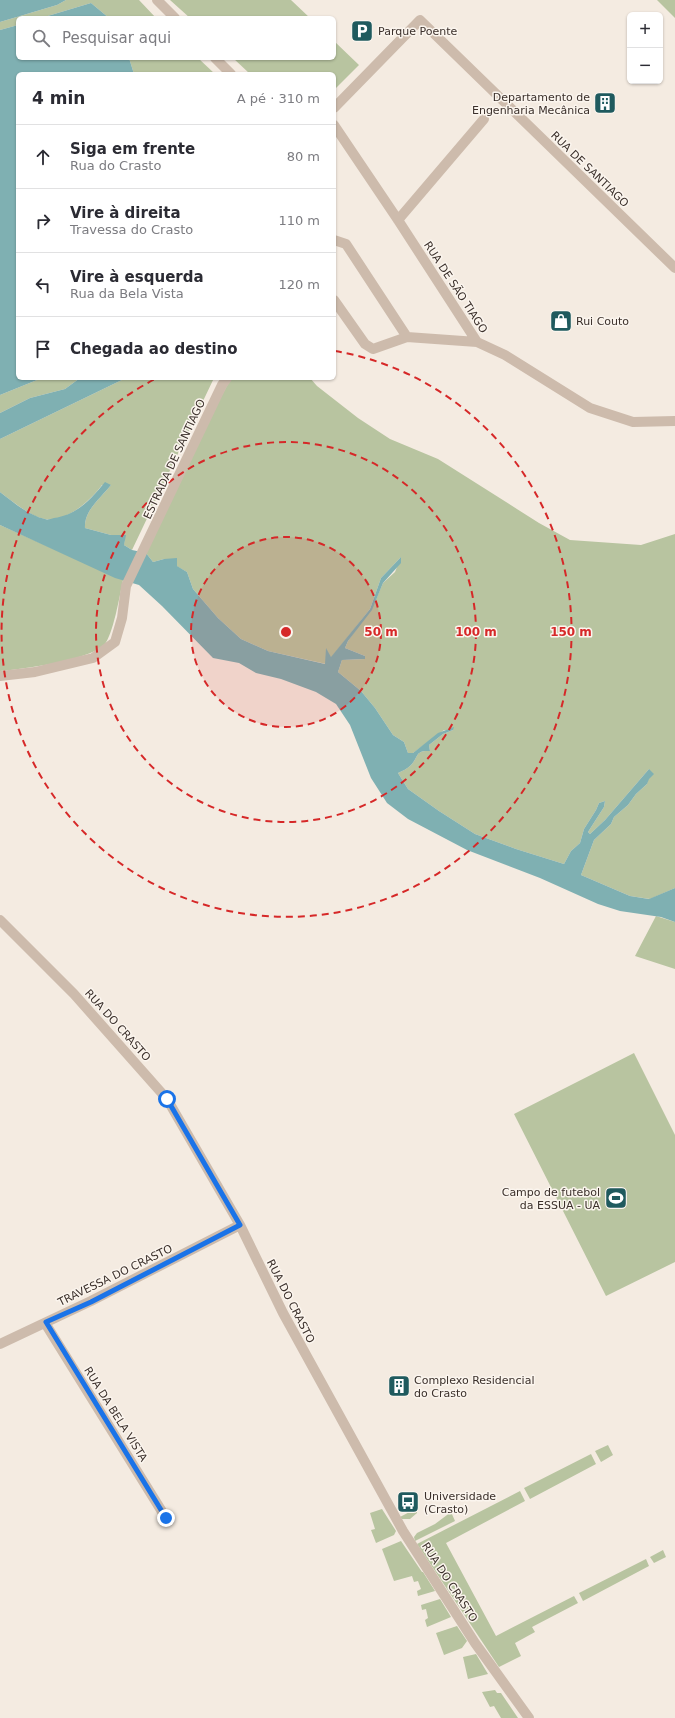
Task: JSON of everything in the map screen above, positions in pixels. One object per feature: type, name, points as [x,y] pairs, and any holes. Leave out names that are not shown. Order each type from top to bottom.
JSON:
[{"type":"street","points":[[157,0],[173,16]]},
{"type":"street","name":"RUA DE SANTIAGO","points":[[336,106],[420,20],[675,268]]},
{"type":"street","points":[[217,60],[230,72]]},
{"type":"street","points":[[398,220],[484,119]]},
{"type":"street","name":"RUA DE SÃO TIAGO","points":[[336,128],[477,342],[505,355],[590,408],[633,422],[675,421]]},
{"type":"street","points":[[336,241],[346,244],[407,337]]},
{"type":"street","points":[[336,303],[365,344],[373,349],[407,337],[477,342]]},
{"type":"street","name":"ESTRADA DE SANTIAGO","points":[[0,676],[35,672],[93,658],[115,642],[122,618],[126,586],[226,380]]},
{"type":"street","name":"RUA DO CRASTO","points":[[0,920],[74,994],[167,1099],[240,1225],[283,1313],[403,1532],[475,1643],[529,1718]]},
{"type":"street","name":"TRAVESSA DO CRASTO","points":[[0,1344],[91,1302],[240,1225]]},
{"type":"street","name":"RUA DA BELA VISTA","points":[[46,1322],[166,1518]]},
{"type":"green space","points":[[66,0],[139,0],[154,16],[107,16],[91,3],[48,16],[20,16],[57,5]]},
{"type":"green space","points":[[170,0],[291,0],[308,16],[188,16]]},
{"type":"green space","points":[[657,0],[675,0],[675,18]]},
{"type":"green space","points":[[16,17],[16,26],[0,30],[0,22]]},
{"type":"green space","points":[[336,43],[359,65],[336,88],[336,72],[248,72],[235,60],[336,60]]},
{"type":"green space","points":[[130,60],[200,60],[213,72],[133,72]]},
{"type":"green space","points":[[37,380],[77,380],[65,389],[30,398],[0,413],[0,395]]},
{"type":"green space","points":[[122,380],[213,380],[132,550],[124,545],[125,535],[111,535],[85,528],[85,522],[90,510],[111,485],[102,485],[85,503],[77,509],[69,514],[53,519],[40,518],[34,515],[0,492],[0,439]]},
{"type":"green space","points":[[230,380],[312,380],[317,386],[358,418],[390,439],[438,459],[539,523],[570,540],[641,545],[675,534],[675,888],[650,899],[630,896],[581,875],[594,840],[611,824],[614,817],[628,805],[636,794],[647,784],[649,769],[605,820],[590,834],[588,832],[604,807],[605,801],[599,803],[584,829],[580,843],[571,851],[564,864],[475,834],[408,789],[398,773],[410,766],[419,753],[430,751],[429,745],[443,734],[453,730],[444,730],[413,753],[408,753],[404,742],[393,735],[375,708],[361,691],[338,672],[342,660],[365,659],[365,656],[345,648],[348,641],[374,604],[383,583],[395,572],[401,557],[381,578],[370,609],[331,658],[326,649],[326,664],[268,651],[241,639],[218,618],[193,589],[187,572],[164,559],[153,562],[146,553],[173,489]]},
{"type":"green space","points":[[0,525],[123,580],[113,624],[104,645],[84,656],[70,660],[0,671]]},
{"type":"green space","points":[[656,916],[675,922],[675,969],[635,956]]},
{"type":"green space","name":"Campo de futebol da ESSUA - UA","points":[[634,1053],[675,1135],[675,1262],[606,1296],[514,1114]]},
{"type":"green space","points":[[608,1445],[613,1455],[601,1462],[595,1451]]},
{"type":"green space","points":[[591,1454],[596,1464],[530,1499],[524,1488]]},
{"type":"green space","points":[[520,1491],[525,1501],[446,1543],[496,1636],[574,1596],[578,1603],[532,1627],[535,1632],[515,1643],[521,1656],[499,1667],[417,1544]]},
{"type":"green space","points":[[417,1508],[417,1513],[410,1519],[402,1519],[400,1517]]},
{"type":"green space","points":[[382,1509],[396,1531],[394,1535],[376,1543],[371,1530],[375,1529],[370,1513]]},
{"type":"green space","points":[[451,1512],[455,1521],[415,1541],[414,1537],[417,1533],[435,1524]]},
{"type":"green space","points":[[401,1541],[435,1591],[418,1596],[417,1591],[421,1589],[418,1581],[414,1582],[412,1576],[394,1581],[382,1549]]},
{"type":"green space","points":[[663,1550],[666,1557],[654,1563],[650,1557]]},
{"type":"green space","points":[[646,1559],[649,1566],[583,1601],[579,1593]]},
{"type":"green space","points":[[440,1599],[451,1617],[427,1627],[425,1620],[428,1618],[426,1609],[422,1610],[421,1605]]},
{"type":"green space","points":[[457,1626],[467,1641],[462,1648],[444,1655],[436,1633]]},
{"type":"green space","points":[[476,1654],[488,1674],[468,1679],[463,1657]]},
{"type":"green space","points":[[495,1690],[497,1693],[501,1693],[518,1718],[501,1718],[494,1706],[490,1707],[482,1692]]},
{"type":"water","points":[[0,0],[66,0],[57,5],[0,22]]},
{"type":"water","points":[[91,3],[107,16],[48,16]]},
{"type":"water","points":[[16,26],[16,60],[130,60],[133,72],[16,72],[16,380],[37,380],[0,395],[0,30]]},
{"type":"water","points":[[77,380],[122,380],[0,439],[0,413],[30,398],[65,389]]},
{"type":"water","points":[[105,482],[111,485],[90,510],[85,522],[85,528],[111,535],[126,535],[124,545],[132,550],[146,553],[153,562],[177,558],[177,566],[187,572],[193,589],[218,618],[241,639],[268,651],[325,664],[326,648],[331,657],[370,609],[381,578],[401,557],[401,563],[383,583],[372,610],[348,641],[345,648],[365,656],[365,659],[342,660],[338,672],[361,691],[375,708],[393,735],[404,742],[408,753],[413,753],[438,733],[454,727],[453,730],[443,734],[429,745],[430,751],[419,753],[410,766],[398,773],[408,789],[475,834],[564,864],[571,851],[580,843],[584,829],[599,803],[605,801],[604,807],[588,832],[590,834],[605,820],[649,769],[654,774],[649,779],[647,784],[636,794],[628,805],[614,817],[611,824],[594,840],[581,875],[630,896],[649,899],[675,888],[675,922],[661,917],[620,911],[598,904],[540,878],[467,850],[408,819],[387,803],[371,778],[350,725],[336,704],[316,692],[281,679],[256,673],[239,663],[213,658],[162,606],[139,585],[115,578],[0,525],[0,492],[27,511],[39,517],[48,519],[70,514],[77,510],[89,500]]},
{"type":"place","name":"Parque Poente","points":[[362,31]]},
{"type":"place","name":"Departamento de Engenharia Mecânica","points":[[605,103]]},
{"type":"place","name":"Rui Couto","points":[[561,321]]},
{"type":"place","name":"Campo de futebol da ESSUA - UA","points":[[616,1198]]},
{"type":"place","name":"Complexo Residencial do Crasto","points":[[399,1386]]},
{"type":"place","name":"Universidade (Crasto)","points":[[408,1502]]},
{"type":"route","points":[[166,1518],[46,1322],[91,1302],[240,1225],[167,1099]]}]
